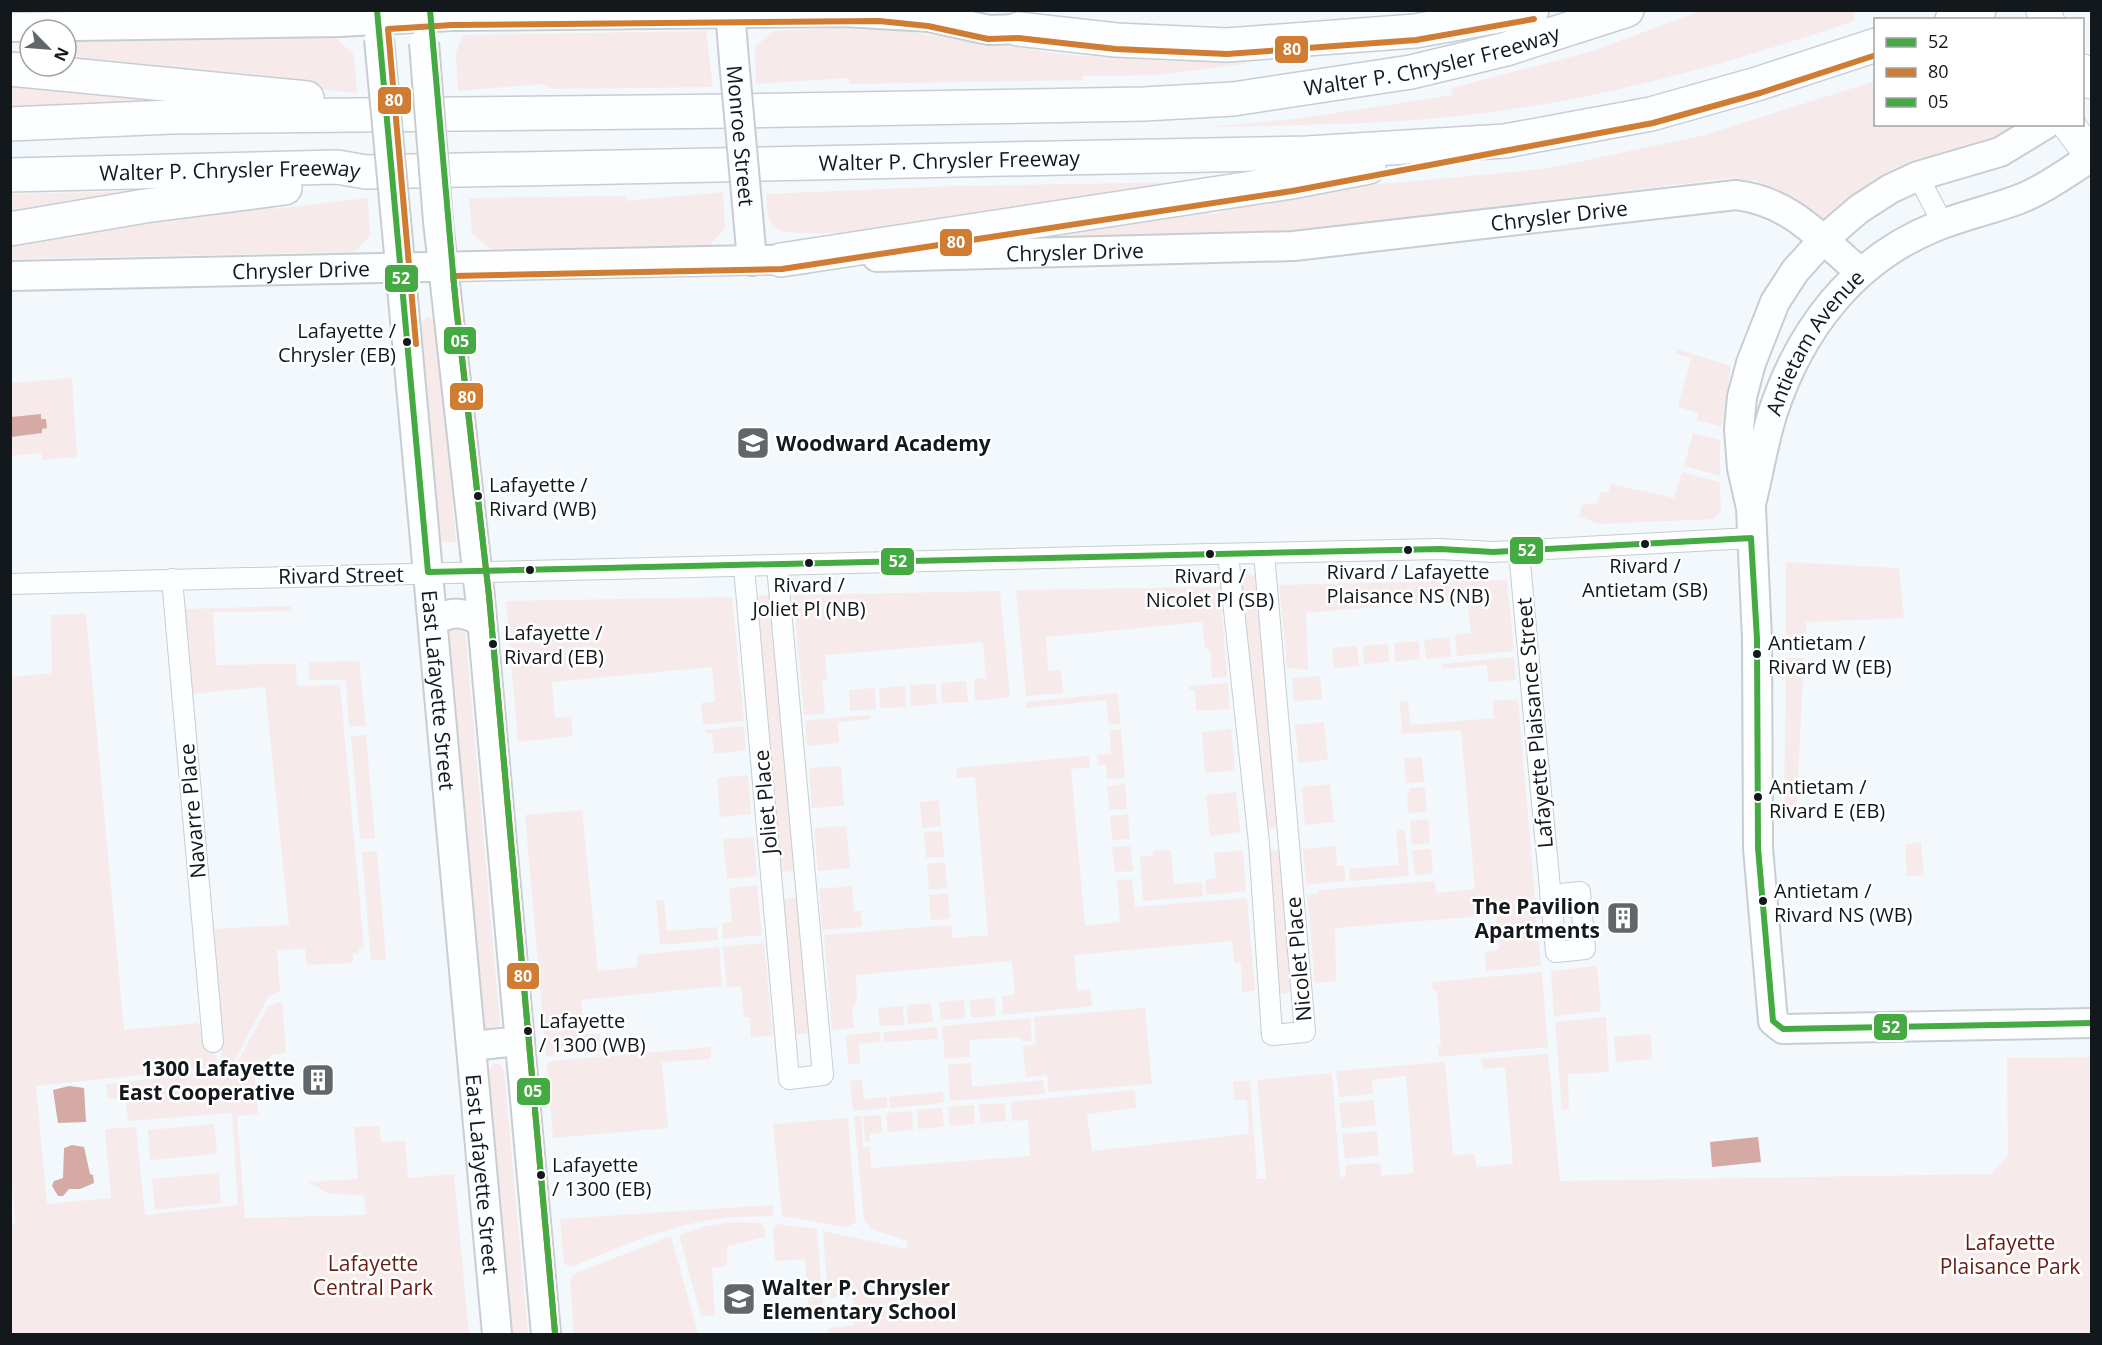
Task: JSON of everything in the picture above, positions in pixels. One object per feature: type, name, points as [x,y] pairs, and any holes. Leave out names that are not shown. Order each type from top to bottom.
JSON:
[{"type":"highway","points":[[1018,29],[1106,40],[1227,45],[1415,31],[1532,10]]},
{"type":"highway","name":"Walter P. Chrysler Freeway","points":[[10,124],[171,117],[736,111],[1144,104],[1233,99],[1411,72],[1506,49],[1627,10]]},
{"type":"highway","points":[[1957,18],[1979,10]]},
{"type":"highway","name":"Walter P. Chrysler Freeway","points":[[10,175],[337,167],[366,172],[1307,153],[1505,141],[1651,114],[1757,84],[1874,45]]},
{"type":"highway","points":[[10,69],[319,99],[736,111]]},
{"type":"highway","points":[[766,261],[1291,182],[1505,141]]},
{"type":"highway","points":[[10,229],[229,194],[335,184],[366,172]]},
{"type":"main road","points":[[2069,126],[2091,157]]},
{"type":"street","points":[[982,10],[1018,29]]},
{"type":"street","name":"Monroe Street","points":[[730,12],[748,215],[766,261]]},
{"type":"street","points":[[10,27],[422,24],[452,16],[879,12],[929,17],[988,30],[1018,29]]},
{"type":"street","name":"East Lafayette Street","points":[[378,23],[497,1335]]},
{"type":"street","points":[[422,24],[438,221],[482,622],[546,1335]]},
{"type":"street","name":"Antietam Avenue","points":[[2043,126],[2000,153],[1918,176],[1890,189],[1859,209],[1823,240],[1795,271],[1775,302],[1764,326],[1745,385],[1739,429],[1742,468],[1751,508],[1757,639],[1758,848],[1773,1021],[1776,1026],[1783,1029],[2091,1023]]},
{"type":"street","name":"Antietam Avenue","points":[[1751,508],[1772,415],[1798,351],[1817,320],[1860,272],[1895,246],[1943,224],[2018,199],[2042,188],[2091,157]]},
{"type":"street","points":[[1918,176],[1943,224]]},
{"type":"street","name":"Chrysler Drive","points":[[10,276],[766,261],[1294,246],[1736,195],[1774,203],[1823,240],[1860,272]]},
{"type":"street","points":[[404,310],[447,308]]},
{"type":"street","name":"Rivard Street","points":[[10,584],[1264,553],[1519,551],[1751,538]]},
{"type":"street","name":"Lafayette Plaisance Street","points":[[1519,551],[1550,895]]},
{"type":"street","name":"Nicolet Place","points":[[1228,554],[1259,843],[1272,1035],[1305,1032],[1264,553]]},
{"type":"street","name":"Joliet Place","points":[[744,567],[789,1079],[823,1076],[777,566]]},
{"type":"street","name":"Navarre Place","points":[[172,579],[213,1042]]},
{"type":"street","points":[[433,621],[457,612],[468,614],[482,622]]},
{"type":"street","points":[[772,887],[805,884]]},
{"type":"street","points":[[471,1046],[520,1041]]},
{"type":"green space","points":[[1703,10],[1861,11],[1855,12],[1854,21],[1707,67],[1609,91],[1509,110],[1396,121],[1208,127],[1296,119],[1453,95],[1451,88],[1590,52]]},
{"type":"green space","points":[[836,28],[902,31],[1071,55],[1173,61],[1245,57],[1246,64],[1156,75],[1083,76],[1083,80],[849,84],[849,78],[756,84],[755,47],[773,31]]},
{"type":"green space","points":[[706,31],[713,87],[553,89],[541,84],[458,91],[456,53],[463,35]]},
{"type":"green space","points":[[335,37],[354,55],[357,93],[78,65],[78,42]]},
{"type":"green space","points":[[10,78],[166,95],[166,104],[11,109]]},
{"type":"green space","points":[[1874,81],[1874,126],[2022,126],[1824,220],[1781,191],[1756,181],[1730,178],[1276,233],[1002,239],[1210,207],[1209,215],[1298,192],[1544,169],[1701,136]]},
{"type":"green space","points":[[1185,182],[971,217],[845,232],[800,233],[775,228],[768,217],[766,194],[956,186]]},
{"type":"green space","points":[[170,190],[11,221],[11,194]]},
{"type":"green space","points":[[723,192],[725,228],[709,246],[491,249],[472,234],[469,198],[626,196],[627,201]]},
{"type":"green space","points":[[368,198],[370,236],[354,252],[11,259],[11,242],[274,204],[274,209]]},
{"type":"green space","points":[[427,317],[438,321],[456,542],[441,542],[421,323]]},
{"type":"green space","points":[[1677,349],[1731,366],[1722,427],[1697,420],[1698,413],[1678,407],[1691,358],[1676,354]]},
{"type":"green space","points":[[72,378],[77,457],[42,460],[41,453],[11,456],[11,383]]},
{"type":"green space","points":[[1693,433],[1720,440],[1720,476],[1684,466]]},
{"type":"green space","points":[[1682,472],[1720,482],[1721,510],[1714,519],[1598,524],[1579,516],[1582,505],[1597,503],[1601,491],[1608,493],[1611,484],[1674,498]]},
{"type":"green space","points":[[1786,562],[1899,568],[1904,618],[1806,622],[1806,640],[1786,640]]},
{"type":"green space","points":[[1246,573],[1255,576],[1279,824],[1271,829],[1263,826],[1241,577]]},
{"type":"green space","points":[[1507,580],[1514,651],[1457,656],[1455,635],[1471,633],[1467,599],[1306,613],[1308,670],[1287,668],[1279,585]]},
{"type":"green space","points":[[1220,587],[1227,677],[1212,678],[1210,650],[1205,648],[1202,622],[1046,637],[1048,671],[1061,670],[1063,693],[1026,696],[1016,590]]},
{"type":"green space","points":[[1000,591],[1010,697],[975,701],[974,679],[986,678],[983,642],[825,655],[827,678],[822,682],[825,714],[804,715],[793,595]]},
{"type":"green space","points":[[770,595],[794,871],[780,872],[756,596]]},
{"type":"green space","points":[[732,597],[744,721],[703,725],[701,703],[715,702],[712,667],[552,682],[555,718],[571,717],[573,736],[518,742],[506,601]]},
{"type":"green space","points":[[291,606],[291,611],[213,612],[216,665],[296,664],[297,686],[340,685],[364,948],[359,949],[358,954],[353,954],[353,963],[307,965],[305,949],[277,950],[280,991],[268,997],[234,1062],[222,1067],[214,929],[289,925],[265,687],[191,694],[185,609]]},
{"type":"green space","name":"Lafayette Central Park","points":[[86,614],[124,1030],[199,1023],[203,1044],[215,1048],[217,1067],[36,1086],[47,1204],[111,1198],[105,1129],[136,1127],[145,1215],[238,1205],[232,1113],[128,1121],[125,1098],[108,1099],[106,1084],[234,1069],[268,1006],[282,1001],[286,1053],[270,1055],[269,1061],[254,1063],[258,1114],[237,1116],[245,1218],[366,1215],[364,1195],[329,1194],[308,1182],[358,1179],[354,1127],[379,1126],[381,1142],[405,1141],[408,1178],[454,1174],[469,1334],[11,1334],[10,1224],[15,1223],[10,1160],[11,677],[52,673],[51,615]]},
{"type":"green space","points":[[449,626],[465,628],[500,1024],[499,1030],[486,1032],[483,1027]]},
{"type":"green space","points":[[1449,637],[1451,657],[1426,659],[1424,640]]},
{"type":"green space","points":[[1419,641],[1420,659],[1395,662],[1394,643]]},
{"type":"green space","points":[[1388,644],[1389,662],[1364,664],[1363,646]]},
{"type":"green space","points":[[1357,646],[1359,666],[1334,668],[1332,648]]},
{"type":"green space","points":[[1514,657],[1516,680],[1488,682],[1487,665],[1442,669],[1441,664]]},
{"type":"green space","points":[[1786,658],[1804,658],[1796,819],[1784,819]]},
{"type":"green space","points":[[359,661],[366,726],[349,727],[346,680],[309,680],[309,662]]},
{"type":"green space","points":[[1320,676],[1322,699],[1294,702],[1292,678]]},
{"type":"green space","points":[[966,681],[968,702],[942,703],[941,683]]},
{"type":"green space","points":[[1228,683],[1229,709],[1196,711],[1195,690],[1189,690],[1189,686]]},
{"type":"green space","points":[[935,684],[937,704],[911,706],[910,685]]},
{"type":"green space","points":[[905,686],[906,707],[880,708],[879,688]]},
{"type":"green space","points":[[875,688],[876,709],[850,711],[849,690]]},
{"type":"green space","points":[[1117,693],[1121,724],[1109,725],[1106,700],[1026,708],[1026,702]]},
{"type":"green space","points":[[1518,699],[1541,966],[1486,971],[1485,952],[1499,950],[1496,915],[1335,928],[1336,981],[1315,983],[1307,895],[1316,894],[1320,890],[1435,881],[1436,893],[1475,889],[1461,730],[1402,734],[1400,702],[1408,701],[1410,725],[1494,718],[1493,701]]},
{"type":"green space","points":[[870,715],[870,719],[838,722],[839,743],[807,746],[805,722],[808,720]]},
{"type":"green space","points":[[1324,722],[1328,760],[1299,763],[1295,725]]},
{"type":"green space","points":[[744,726],[746,750],[714,754],[712,733],[706,733],[706,730]]},
{"type":"green space","points":[[1121,729],[1125,778],[1107,779],[1106,765],[1098,765],[1097,755],[1111,754],[1110,730]]},
{"type":"green space","points":[[1231,729],[1235,770],[1205,773],[1202,732]]},
{"type":"green space","points":[[366,735],[375,838],[360,839],[351,736]]},
{"type":"green space","points":[[1089,756],[1090,767],[1071,769],[1085,926],[1120,922],[1117,880],[1132,879],[1135,907],[1247,898],[1255,991],[1242,992],[1241,963],[1234,963],[1232,941],[1074,955],[1077,991],[1090,989],[1092,1006],[1003,1015],[1002,996],[1015,995],[1012,961],[856,975],[857,1002],[852,1007],[854,1028],[832,1030],[824,935],[951,925],[953,938],[988,935],[975,777],[957,778],[956,768]]},
{"type":"green space","points":[[1422,757],[1424,782],[1406,783],[1404,758]]},
{"type":"green space","points":[[841,766],[844,806],[812,808],[809,768]]},
{"type":"green space","points":[[748,775],[751,814],[720,817],[717,778]]},
{"type":"green space","points":[[1125,784],[1127,809],[1110,810],[1107,786]]},
{"type":"green space","points":[[1330,784],[1334,822],[1305,825],[1302,787]]},
{"type":"green space","points":[[1425,787],[1427,812],[1408,813],[1407,797],[1410,788]]},
{"type":"green space","points":[[1236,792],[1240,832],[1210,836],[1206,795]]},
{"type":"green space","points":[[939,800],[941,826],[922,828],[920,802]]},
{"type":"green space","points":[[582,810],[598,971],[637,967],[637,955],[719,947],[722,986],[581,1000],[584,1034],[600,1034],[601,1051],[546,1056],[525,815]]},
{"type":"green space","points":[[1128,814],[1130,839],[1112,840],[1110,816]]},
{"type":"green space","points":[[1428,819],[1430,843],[1412,845],[1410,821]]},
{"type":"green space","points":[[846,826],[850,868],[818,871],[814,828]]},
{"type":"green space","points":[[1405,830],[1409,876],[1350,881],[1349,869],[1399,865],[1396,831]]},
{"type":"green space","points":[[942,831],[944,857],[926,858],[924,832]]},
{"type":"green space","points":[[754,837],[757,876],[727,879],[723,839]]},
{"type":"green space","points":[[1921,842],[1924,875],[1907,876],[1905,844]]},
{"type":"green space","points":[[1130,846],[1133,871],[1115,872],[1112,847]]},
{"type":"green space","points":[[1336,846],[1337,866],[1344,866],[1346,881],[1306,885],[1303,849]]},
{"type":"green space","points":[[1431,849],[1433,874],[1415,875],[1412,850]]},
{"type":"green space","points":[[1171,850],[1174,884],[1202,882],[1203,896],[1143,901],[1140,857],[1153,856],[1153,851]]},
{"type":"green space","points":[[1243,850],[1246,891],[1206,895],[1205,880],[1216,878],[1214,853]]},
{"type":"green space","points":[[1275,850],[1281,853],[1291,991],[1285,994],[1278,992],[1269,851]]},
{"type":"green space","points":[[377,851],[386,959],[371,961],[362,852]]},
{"type":"green space","points":[[945,862],[947,888],[929,890],[927,864]]},
{"type":"green space","points":[[757,885],[762,935],[723,939],[722,923],[732,922],[729,888]]},
{"type":"green space","points":[[852,886],[854,911],[861,911],[862,927],[822,930],[819,889]]},
{"type":"green space","points":[[948,893],[950,919],[931,920],[929,895]]},
{"type":"green space","points":[[797,898],[809,1033],[795,1035],[782,899]]},
{"type":"green space","points":[[664,900],[667,931],[717,927],[718,940],[660,945],[656,901]]},
{"type":"green space","points":[[764,943],[773,1035],[751,1038],[749,1017],[744,1017],[741,986],[727,987],[723,947]]},
{"type":"green space","points":[[1597,966],[1601,1011],[1554,1016],[1551,971]]},
{"type":"green space","points":[[1542,972],[1548,1047],[1439,1057],[1438,1046],[1441,1046],[1437,991],[1433,990],[1432,982]]},
{"type":"green space","points":[[994,998],[996,1016],[971,1018],[970,1000]]},
{"type":"green space","points":[[964,1000],[965,1018],[941,1020],[939,1002]]},
{"type":"green space","points":[[931,1003],[933,1022],[908,1024],[907,1005]]},
{"type":"green space","points":[[903,1006],[904,1025],[880,1026],[878,1008]]},
{"type":"green space","points":[[1145,1008],[1152,1084],[1049,1092],[1047,1075],[1026,1077],[1023,1046],[1036,1044],[1034,1017]]},
{"type":"green space","points":[[1606,1017],[1609,1072],[1568,1074],[1569,1109],[1562,1110],[1555,1022]]},
{"type":"green space","points":[[1030,1018],[1032,1041],[1021,1041],[1020,1037],[970,1040],[970,1057],[945,1059],[942,1026]]},
{"type":"green space","points":[[937,1027],[938,1039],[884,1042],[883,1032]]},
{"type":"green space","points":[[880,1032],[881,1042],[859,1044],[860,1063],[848,1064],[846,1035]]},
{"type":"green space","points":[[1651,1034],[1652,1059],[1616,1062],[1614,1037]]},
{"type":"green space","points":[[711,1047],[711,1059],[662,1062],[668,1128],[553,1138],[547,1064],[552,1061]]},
{"type":"green space","name":"Lafayette Plaisance Park","points":[[1548,1054],[1560,1181],[1991,1174],[2008,1156],[2007,1058],[2091,1057],[2091,1334],[829,1334],[828,1328],[854,1325],[852,1296],[828,1298],[823,1231],[907,1249],[907,1241],[871,1229],[864,1220],[854,1117],[861,1116],[863,1147],[870,1147],[871,1168],[1030,1156],[1028,1120],[1012,1121],[1011,1102],[1135,1090],[1136,1108],[1087,1114],[1092,1151],[1249,1134],[1247,1100],[1235,1100],[1233,1082],[1250,1081],[1257,1179],[1266,1179],[1257,1080],[1332,1073],[1340,1177],[1346,1177],[1345,1165],[1380,1163],[1381,1176],[1414,1173],[1406,1076],[1372,1080],[1373,1094],[1339,1097],[1336,1071],[1445,1062],[1453,1155],[1475,1154],[1476,1167],[1513,1164],[1505,1067],[1483,1069],[1481,1059]]},
{"type":"green space","points":[[493,1063],[500,1065],[504,1071],[528,1334],[512,1334],[488,1073]]},
{"type":"green space","points":[[971,1063],[972,1087],[1043,1080],[1045,1094],[950,1101],[948,1065]]},
{"type":"green space","points":[[862,1080],[864,1099],[887,1097],[887,1108],[853,1111],[850,1081]]},
{"type":"green space","points":[[943,1092],[944,1103],[890,1108],[889,1097]]},
{"type":"green space","points":[[1374,1100],[1376,1125],[1342,1128],[1339,1103]]},
{"type":"green space","points":[[1005,1103],[1006,1121],[981,1123],[979,1105]]},
{"type":"green space","points":[[974,1105],[975,1124],[950,1126],[948,1107]]},
{"type":"green space","points":[[942,1108],[944,1127],[918,1129],[917,1110]]},
{"type":"green space","points":[[912,1111],[913,1130],[888,1132],[886,1113]]},
{"type":"green space","points":[[881,1115],[882,1133],[870,1134],[870,1142],[865,1142],[863,1116]]},
{"type":"green space","points":[[848,1118],[856,1223],[845,1227],[782,1216],[773,1124]]},
{"type":"green space","points":[[214,1124],[217,1154],[150,1160],[148,1130]]},
{"type":"green space","points":[[1377,1131],[1379,1155],[1345,1159],[1342,1134]]},
{"type":"green space","points":[[219,1173],[221,1203],[155,1210],[152,1179]]},
{"type":"green space","points":[[773,1205],[774,1213],[771,1217],[718,1219],[693,1223],[644,1238],[571,1267],[564,1264],[560,1219]]},
{"type":"green space","points":[[732,1222],[761,1223],[765,1229],[765,1237],[727,1246],[727,1266],[712,1268],[715,1315],[701,1316],[679,1235],[707,1226]]},
{"type":"green space","points":[[776,1224],[817,1229],[823,1307],[809,1308],[805,1259],[775,1261],[773,1228]]},
{"type":"green space","points":[[671,1236],[698,1334],[574,1334],[570,1281],[574,1274]]},
{"type":"shaded area","points":[[41,414],[41,419],[46,419],[47,428],[42,429],[42,433],[11,437],[11,417]]},
{"type":"shaded area","points":[[69,1086],[84,1088],[86,1122],[58,1123],[53,1090]]},
{"type":"shaded area","points":[[1758,1137],[1761,1162],[1712,1167],[1710,1142]]},
{"type":"shaded area","points":[[72,1145],[84,1147],[94,1183],[80,1189],[69,1189],[63,1196],[58,1196],[52,1186],[54,1181],[63,1178],[64,1148]]},
{"type":"transit line","name":"52","points":[[377,10],[428,572],[1440,549],[1493,552],[1751,538]]},
{"type":"transit line","name":"05","points":[[430,10],[456,307],[489,596],[555,1333]]},
{"type":"transit line","name":"80","points":[[416,344],[388,29],[452,25],[879,21],[928,26],[988,39],[1018,38],[1116,49],[1227,54],[1416,40],[1534,19]]},
{"type":"transit line","name":"80","points":[[555,1333],[489,596],[453,276],[782,269],[1292,191],[1653,123],[1760,93],[1874,56]]},
{"type":"transit line","name":"52","points":[[1751,538],[1757,639],[1758,848],[1773,1021],[1783,1029],[2092,1023]]},
{"type":"place","name":"Lafayette / Chrysler (EB)","points":[[407,342]]},
{"type":"place","name":"Woodward Academy","points":[[753,443]]},
{"type":"place","name":"Lafayette / Rivard (WB)","points":[[478,496]]},
{"type":"place","name":"Rivard / Antietam (SB)","points":[[1645,544]]},
{"type":"place","name":"Rivard / Lafayette Plaisance NS (NB)","points":[[1408,550]]},
{"type":"place","name":"Rivard / Nicolet Pl (SB)","points":[[1210,554]]},
{"type":"place","name":"Rivard / Joliet Pl (NB)","points":[[809,563]]},
{"type":"place","name":"Lafayette / Rivard (EB)","points":[[493,644]]},
{"type":"place","name":"Antietam / Rivard W (EB)","points":[[1757,654]]},
{"type":"place","name":"Antietam / Rivard E (EB)","points":[[1758,797]]},
{"type":"place","name":"Antietam / Rivard NS (WB)","points":[[1763,901]]},
{"type":"place","name":"The Pavilion Apartments","points":[[1623,918]]},
{"type":"place","name":"Lafayette / 1300 (WB)","points":[[528,1031]]},
{"type":"place","name":"1300 Lafayette East Cooperative","points":[[318,1080]]},
{"type":"place","name":"Lafayette / 1300 (EB)","points":[[541,1175]]},
{"type":"place","name":"Walter P. Chrysler Elementary School","points":[[739,1299]]}]
